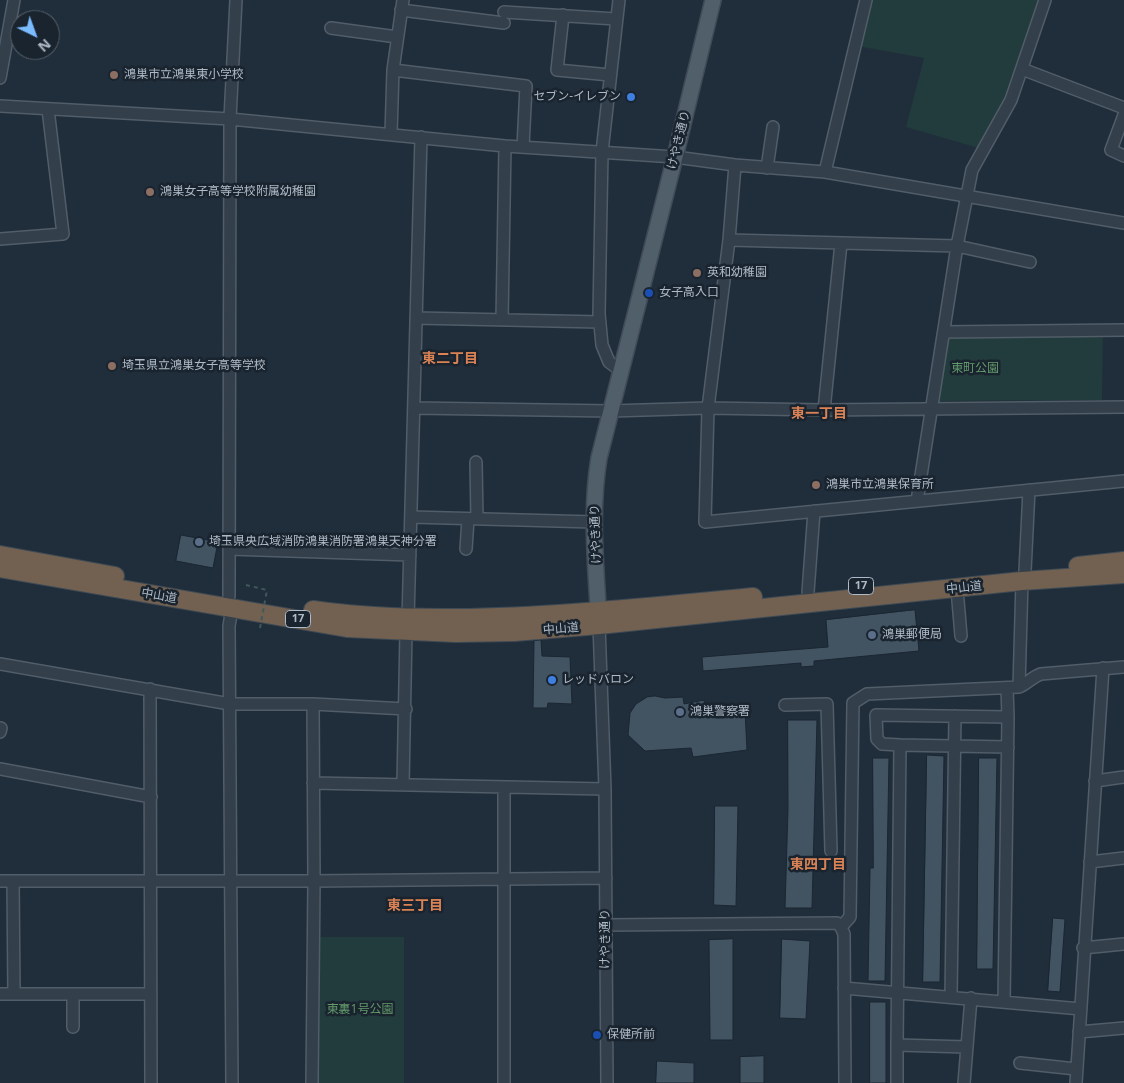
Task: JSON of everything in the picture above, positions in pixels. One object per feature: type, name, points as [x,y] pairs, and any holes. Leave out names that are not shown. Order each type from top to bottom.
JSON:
[{"type":"highway","name":"中山道","points":[[0,555],[231,602]]},
{"type":"highway","name":"中山道","points":[[599,618],[957,589],[1024,576],[1124,561]]},
{"type":"highway","name":"中山道","points":[[0,568],[231,602],[332,613],[456,633],[514,632],[599,618],[808,592],[1024,576],[1124,574]]},
{"type":"main road","name":"けやき通り","points":[[599,618],[594,522],[595,487],[599,458],[713,0]]},
{"type":"street","points":[[0,78],[14,0]]},
{"type":"street","points":[[232,1083],[230,119],[236,0]]},
{"type":"street","points":[[619,0],[602,152],[600,322],[602,345],[609,362],[621,371]]},
{"type":"street","points":[[825,172],[866,0]]},
{"type":"street","points":[[916,501],[932,409],[956,246],[972,170],[1011,100],[1045,0]]},
{"type":"street","points":[[391,134],[393,70],[402,5],[504,17],[563,15],[616,19]]},
{"type":"street","points":[[563,15],[557,70],[610,75]]},
{"type":"street","points":[[331,28],[397,36]]},
{"type":"street","points":[[1022,69],[1124,108]]},
{"type":"street","points":[[393,70],[526,86],[523,147]]},
{"type":"street","points":[[0,106],[230,119],[505,146],[675,157],[735,165],[825,172],[1124,223]]},
{"type":"street","points":[[0,239],[63,234],[48,109]]},
{"type":"street","points":[[1124,115],[1111,150],[1124,156]]},
{"type":"street","points":[[767,168],[773,127]]},
{"type":"street","points":[[403,784],[421,137]]},
{"type":"street","points":[[502,320],[505,146]]},
{"type":"street","points":[[735,165],[729,240],[708,408],[705,522],[1124,480]]},
{"type":"street","points":[[729,240],[956,246],[1030,262]]},
{"type":"street","points":[[824,410],[841,243]]},
{"type":"street","points":[[416,318],[600,322]]},
{"type":"street","points":[[944,332],[1124,330]]},
{"type":"street","points":[[414,408],[611,412],[708,408],[824,410],[1124,407]]},
{"type":"street","points":[[466,549],[472,519],[476,462]]},
{"type":"street","points":[[1004,1002],[1008,717],[1013,687],[1024,576],[1029,490]]},
{"type":"street","points":[[808,592],[814,511]]},
{"type":"street","points":[[411,517],[594,522]]},
{"type":"street","points":[[230,549],[410,555]]},
{"type":"street","points":[[957,589],[961,636]]},
{"type":"street","name":"けやき通り","points":[[599,618],[605,788],[607,1083]]},
{"type":"street","points":[[0,664],[230,704],[313,704],[406,709]]},
{"type":"street","points":[[841,928],[850,917],[853,703],[867,694],[1013,687],[1025,685],[1035,676],[1041,674],[1124,666]]},
{"type":"street","points":[[1076,1083],[1083,948],[1103,668]]},
{"type":"street","points":[[150,689],[152,882],[151,1083]]},
{"type":"street","points":[[312,1083],[313,704]]},
{"type":"street","points":[[786,705],[828,704],[831,851]]},
{"type":"street","points":[[1008,717],[876,714],[877,739],[882,744],[1008,747]]},
{"type":"street","points":[[951,996],[955,716]]},
{"type":"street","points":[[0,732],[1,728]]},
{"type":"street","points":[[897,1083],[899,745]]},
{"type":"street","points":[[0,769],[151,797]]},
{"type":"street","points":[[1095,781],[1124,777]]},
{"type":"street","points":[[313,783],[605,788]]},
{"type":"street","points":[[504,787],[504,1083]]},
{"type":"street","points":[[830,805],[851,806]]},
{"type":"street","points":[[1090,862],[1124,858]]},
{"type":"street","points":[[0,881],[152,882],[606,878]]},
{"type":"street","points":[[13,881],[14,994]]},
{"type":"street","points":[[606,925],[837,923],[844,934],[845,1083]]},
{"type":"street","points":[[1083,948],[1124,944]]},
{"type":"street","points":[[844,988],[1081,1009]]},
{"type":"street","points":[[0,994],[151,994]]},
{"type":"street","points":[[73,994],[73,1027]]},
{"type":"street","points":[[964,1083],[971,998]]},
{"type":"street","points":[[1079,1032],[1124,1028]]},
{"type":"street","points":[[897,1045],[967,1047]]},
{"type":"street","points":[[1020,1063],[1076,1069]]},
{"type":"path","points":[[246,585],[267,590],[260,628]]},
{"type":"green space","points":[[867,0],[1045,0],[1011,100],[982,149],[906,127],[924,58],[857,46]]},
{"type":"green space","name":"東町公園","points":[[952,335],[1103,337],[1102,400],[940,401],[935,396],[947,338]]},
{"type":"green space","name":"東裏1号公園","points":[[316,937],[404,937],[404,1083],[317,1083]]},
{"type":"building","points":[[181,535],[218,542],[213,568],[176,561]]},
{"type":"building","name":"鴻巣郵便局","points":[[915,610],[919,651],[814,661],[814,666],[801,667],[801,663],[703,671],[702,657],[828,647],[826,620]]},
{"type":"building","name":"レッドバロン","points":[[541,640],[542,656],[570,657],[572,704],[548,703],[547,708],[533,708],[534,641]]},
{"type":"building","points":[[647,697],[665,698],[683,697],[684,704],[704,700],[706,712],[745,710],[747,750],[693,757],[691,748],[645,751],[628,735],[630,713],[636,704]]},
{"type":"building","points":[[788,720],[817,720],[812,908],[785,908]]},
{"type":"building","points":[[927,755],[944,756],[940,982],[923,982]]},
{"type":"building","points":[[873,758],[889,758],[885,981],[868,981],[870,868],[873,868]]},
{"type":"building","points":[[979,758],[997,758],[993,969],[977,969]]},
{"type":"building","points":[[715,806],[738,806],[736,906],[714,905]]},
{"type":"building","points":[[1053,918],[1065,919],[1060,992],[1048,991]]},
{"type":"building","points":[[733,939],[733,1040],[710,1040],[709,940]]},
{"type":"building","points":[[782,939],[810,941],[806,1019],[780,1018]]},
{"type":"building","points":[[870,1002],[886,1002],[886,1083],[870,1083]]},
{"type":"building","points":[[764,1056],[764,1083],[740,1083],[740,1057]]},
{"type":"building","points":[[657,1061],[694,1063],[694,1083],[656,1083]]},
{"type":"place","name":"鴻巣市立鴻巣東小学校","points":[[114,75]]},
{"type":"place","name":"セブン-イレブン","points":[[631,97]]},
{"type":"place","name":"鴻巣女子高等学校附属幼稚園","points":[[150,192]]},
{"type":"place","name":"英和幼稚園","points":[[697,273]]},
{"type":"place","name":"女子高入口","points":[[649,293]]},
{"type":"place","name":"埼玉県立鴻巣女子高等学校","points":[[112,366]]},
{"type":"place","name":"鴻巣市立鴻巣保育所","points":[[816,485]]},
{"type":"place","name":"埼玉県央広域消防鴻巣消防署鴻巣天神分署","points":[[199,542]]},
{"type":"place","name":"鴻巣郵便局","points":[[872,635]]},
{"type":"place","name":"レッドバロン","points":[[552,680]]},
{"type":"place","name":"鴻巣警察署","points":[[680,712]]},
{"type":"place","name":"保健所前","points":[[597,1035]]},
{"type":"district","name":"東二丁目","points":[[450,359]]},
{"type":"district","name":"東一丁目","points":[[819,414]]},
{"type":"district","name":"東四丁目","points":[[818,865]]},
{"type":"district","name":"東三丁目","points":[[415,906]]}]
